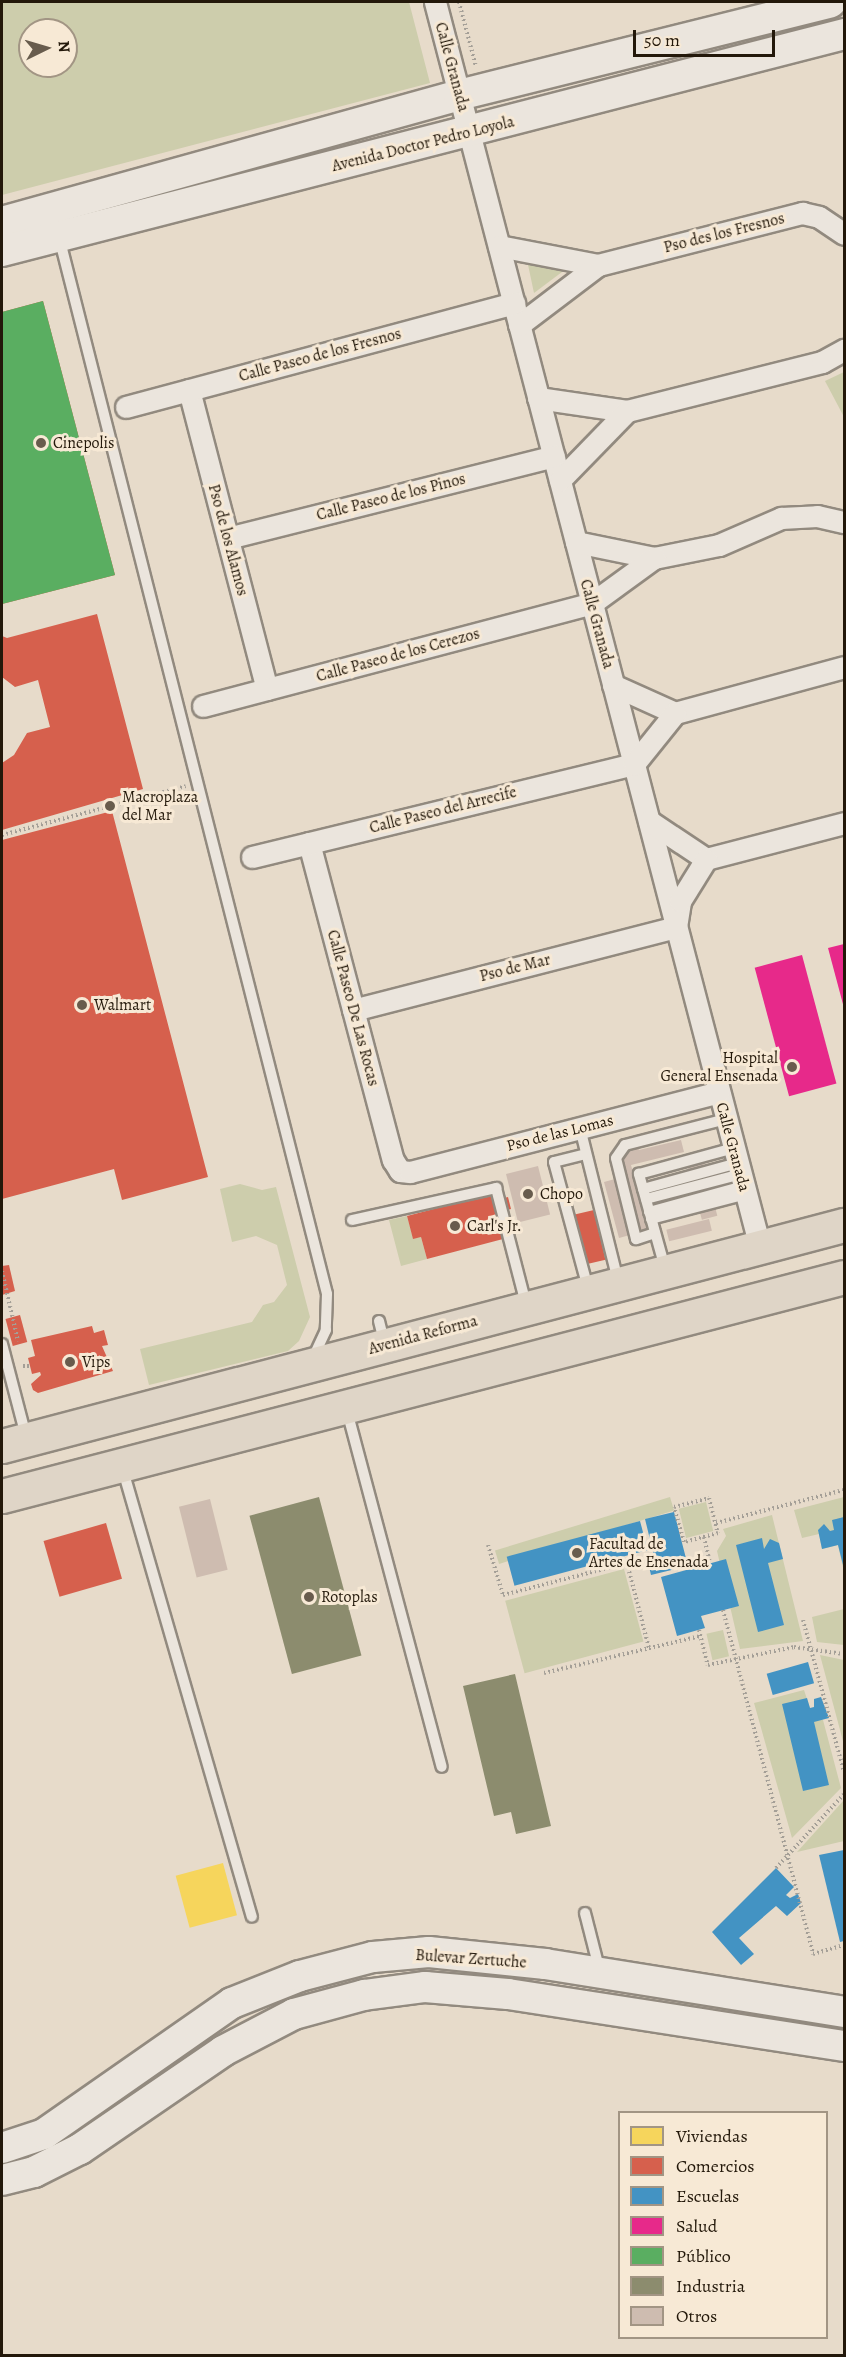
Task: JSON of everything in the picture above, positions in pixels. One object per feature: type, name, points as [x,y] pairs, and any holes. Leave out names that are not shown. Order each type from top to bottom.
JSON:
[{"type":"highway","name":"Avenida Reforma","points":[[14,1443],[279,1373],[382,1333],[527,1308],[844,1225]]},
{"type":"highway","points":[[655,1328],[680,1299],[754,1279],[764,1264],[760,1247]]},
{"type":"highway","points":[[2,1496],[844,1277]]},
{"type":"main road","points":[[2,222],[459,95],[831,2]]},
{"type":"main road","name":"Avenida Doctor Pedro Loyola","points":[[2,251],[844,34]]},
{"type":"main road","name":"Bulevar Zertuche","points":[[2,2148],[44,2134],[232,2003],[300,1976],[373,1957],[429,1952],[599,1971],[844,2012]]},
{"type":"main road","name":"Bulevar Zertuche","points":[[2,2180],[34,2172],[72,2154],[223,2051],[294,2014],[364,1995],[425,1987],[508,1994],[844,2046]]},
{"type":"street","name":"Calle Granada","points":[[435,2],[760,1247]]},
{"type":"street","name":"Pso des los Fresnos","points":[[598,265],[802,213],[819,216],[844,234]]},
{"type":"street","points":[[498,246],[598,265]]},
{"type":"street","points":[[519,325],[598,265]]},
{"type":"street","name":"Calle Paseo de los Fresnos","points":[[126,407],[514,303]]},
{"type":"street","points":[[538,398],[627,411],[822,362],[844,350]]},
{"type":"street","name":"Pso de los Alamos","points":[[189,390],[267,689]]},
{"type":"street","points":[[560,480],[627,411]]},
{"type":"street","name":"Calle Paseo de los Pinos","points":[[228,538],[554,456]]},
{"type":"street","points":[[576,542],[654,558],[719,545],[781,518],[817,516],[844,522]]},
{"type":"street","points":[[592,603],[654,558]]},
{"type":"street","name":"Calle Paseo de los Cerezos","points":[[203,706],[592,603]]},
{"type":"street","points":[[634,764],[675,713],[844,667]]},
{"type":"street","points":[[613,685],[675,713]]},
{"type":"street","name":"Calle Paseo del Arrecife","points":[[252,858],[634,764]]},
{"type":"street","points":[[649,821],[706,859]]},
{"type":"street","points":[[676,927],[680,901],[706,859],[844,823]]},
{"type":"street","name":"Calle Paseo De Las Rocas","points":[[309,843],[393,1160],[400,1171]]},
{"type":"street","name":"Pso de Mar","points":[[353,1010],[676,927]]},
{"type":"street","name":"Pso de las Lomas","points":[[400,1171],[410,1172],[719,1092]]},
{"type":"lane","points":[[59,236],[327,1294],[326,1330],[320,1348],[310,1361],[279,1373]]},
{"type":"lane","points":[[647,1204],[636,1239],[616,1158],[625,1145],[726,1119]]},
{"type":"lane","points":[[580,1128],[586,1154],[604,1288]]},
{"type":"lane","points":[[586,1154],[554,1162],[604,1288]]},
{"type":"lane","points":[[647,1204],[740,1173]]},
{"type":"lane","points":[[647,1204],[740,1173]]},
{"type":"lane","points":[[647,1204],[740,1173]]},
{"type":"lane","points":[[666,1271],[639,1174],[740,1173]]},
{"type":"lane","points":[[352,1220],[409,1205],[432,1205],[496,1188],[527,1308]]},
{"type":"lane","points":[[2,1344],[14,1443]]},
{"type":"lane","points":[[346,1407],[442,1767]]},
{"type":"lane","points":[[121,1464],[252,1917]]},
{"type":"lane","points":[[585,1913],[599,1971]]},
{"type":"path","points":[[459,2],[477,71],[488,68]]},
{"type":"path","points":[[2,835],[197,783]]},
{"type":"path","points":[[2,1271],[19,1348]]},
{"type":"path","points":[[22,1358],[24,1368],[30,1366]]},
{"type":"path","points":[[716,1523],[844,1490]]},
{"type":"path","points":[[709,1498],[716,1523],[718,1533],[684,1542],[675,1507],[709,1498]]},
{"type":"path","points":[[704,1537],[710,1563]]},
{"type":"path","points":[[489,1545],[503,1595],[627,1563],[649,1648]]},
{"type":"path","points":[[723,1610],[813,1954],[844,1945]]},
{"type":"path","points":[[803,1620],[844,1772]]},
{"type":"path","points":[[699,1630],[708,1665],[811,1647],[844,1654]]},
{"type":"path","points":[[544,1673],[700,1636]]},
{"type":"path","points":[[776,1868],[786,1853],[844,1794]]},
{"type":"green space","points":[[2,2],[409,2],[430,83],[2,195]]},
{"type":"green space","points":[[527,260],[566,269],[534,293]]},
{"type":"green space","points":[[844,372],[844,417],[825,381]]},
{"type":"green space","points":[[240,1184],[262,1190],[276,1187],[310,1317],[299,1341],[288,1351],[149,1385],[140,1349],[252,1322],[263,1305],[274,1302],[287,1285],[277,1245],[256,1236],[232,1242],[220,1189]]},
{"type":"green space","points":[[407,1216],[413,1238],[421,1237],[427,1259],[401,1266],[389,1220]]},
{"type":"green space","points":[[670,1497],[674,1510],[499,1564],[495,1551]]},
{"type":"green space","points":[[844,1497],[844,1572],[838,1545],[822,1549],[819,1534],[802,1538],[794,1510]]},
{"type":"green space","points":[[706,1502],[713,1531],[686,1538],[679,1509]]},
{"type":"green space","points":[[772,1515],[803,1641],[740,1649],[717,1551],[726,1536],[723,1529]]},
{"type":"green space","points":[[624,1569],[643,1641],[525,1673],[505,1601]]},
{"type":"green space","points":[[844,1609],[844,1645],[817,1642],[812,1617]]},
{"type":"green space","points":[[723,1630],[729,1656],[713,1660],[706,1634]]},
{"type":"green space","points":[[820,1655],[844,1660],[844,1745]]},
{"type":"green space","points":[[804,1690],[810,1708],[823,1720],[841,1788],[792,1838],[754,1703]]},
{"type":"green space","points":[[844,1800],[844,1841],[797,1852]]},
{"type":"building: Viviendas","points":[[223,1863],[237,1915],[190,1928],[176,1876]]},
{"type":"building: Comercios","name":"Cinepolis","points":[[43,301],[115,575],[2,604],[2,312]]},
{"type":"building: Comercios","points":[[97,614],[143,789],[2,830],[2,763],[14,755],[27,733],[50,727],[38,680],[15,687],[2,677],[2,636],[7,638]]},
{"type":"building: Comercios","name":"Walmart","points":[[112,811],[208,1177],[122,1200],[114,1169],[2,1199],[2,840]]},
{"type":"building: Comercios","name":"Carl's Jr.","points":[[491,1194],[493,1201],[508,1197],[511,1209],[496,1213],[503,1239],[427,1259],[421,1237],[413,1239],[407,1216]]},
{"type":"building: Comercios","points":[[594,1210],[605,1260],[584,1265],[573,1215]]},
{"type":"building: Comercios","points":[[9,1265],[15,1291],[2,1295],[2,1266]]},
{"type":"building: Comercios","points":[[20,1315],[27,1342],[13,1346],[6,1319]]},
{"type":"building: Comercios","name":"Vips","points":[[92,1326],[94,1333],[104,1330],[108,1345],[102,1346],[113,1371],[38,1393],[33,1390],[31,1384],[41,1375],[40,1372],[32,1374],[28,1358],[35,1356],[31,1340]]},
{"type":"building: Comercios","points":[[106,1523],[122,1579],[60,1597],[44,1541]]},
{"type":"building: Escuelas","points":[[674,1512],[688,1566],[651,1575],[647,1558],[654,1556],[645,1519]]},
{"type":"building: Escuelas","points":[[844,1517],[844,1569],[838,1545],[822,1549],[818,1530],[824,1524],[830,1531],[834,1530],[832,1520]]},
{"type":"building: Escuelas","name":"Facultad de Artes de Ensenada","points":[[640,1521],[648,1550],[514,1586],[507,1557]]},
{"type":"building: Escuelas","points":[[762,1538],[764,1549],[770,1539],[779,1543],[783,1559],[768,1563],[784,1625],[758,1632],[736,1545]]},
{"type":"building: Escuelas","points":[[726,1559],[739,1606],[701,1616],[705,1628],[677,1636],[661,1577]]},
{"type":"building: Escuelas","points":[[808,1662],[814,1683],[773,1695],[767,1674]]},
{"type":"building: Escuelas","points":[[821,1697],[829,1718],[814,1722],[829,1785],[803,1791],[782,1704],[807,1698],[810,1708],[814,1707],[814,1699]]},
{"type":"building: Escuelas","points":[[844,1850],[844,1941],[840,1942],[819,1855]]},
{"type":"building: Escuelas","points":[[776,1868],[794,1887],[786,1895],[790,1898],[798,1894],[801,1903],[787,1916],[776,1906],[739,1938],[754,1954],[741,1965],[712,1932]]},
{"type":"building: Salud","points":[[844,944],[844,1008],[828,948]]},
{"type":"building: Salud","points":[[802,955],[836,1083],[789,1096],[755,968]]},
{"type":"building: Público","name":"Cinepolis","points":[[43,301],[115,575],[2,604],[2,312]]},
{"type":"building: Industria","name":"Rotoplas","points":[[319,1497],[361,1655],[292,1674],[249,1516]]},
{"type":"building: Industria","points":[[515,1674],[551,1826],[516,1834],[511,1812],[494,1816],[463,1686]]},
{"type":"building: Otros","points":[[636,1140],[639,1150],[681,1140],[684,1152],[631,1165],[648,1230],[619,1238],[604,1182],[615,1179],[610,1158],[618,1145]]},
{"type":"building: Otros","points":[[700,1151],[717,1216],[702,1220],[685,1155]]},
{"type":"building: Otros","name":"Chopo","points":[[538,1166],[550,1215],[518,1222],[506,1174]]},
{"type":"building: Otros","points":[[709,1219],[712,1231],[669,1241],[666,1230]]},
{"type":"building: Otros","points":[[210,1499],[228,1570],[197,1578],[179,1507]]},
{"type":"place","name":"Cinepolis","points":[[41,443]]},
{"type":"place","name":"Macroplaza del Mar","points":[[110,806]]},
{"type":"place","name":"Walmart","points":[[82,1005]]},
{"type":"place","name":"Hospital General Ensenada","points":[[792,1067]]},
{"type":"place","name":"Chopo","points":[[528,1194]]},
{"type":"place","name":"Carl's Jr.","points":[[455,1226]]},
{"type":"place","name":"Vips","points":[[70,1362]]},
{"type":"place","name":"Facultad de Artes de Ensenada","points":[[577,1553]]},
{"type":"place","name":"Rotoplas","points":[[309,1597]]}]
